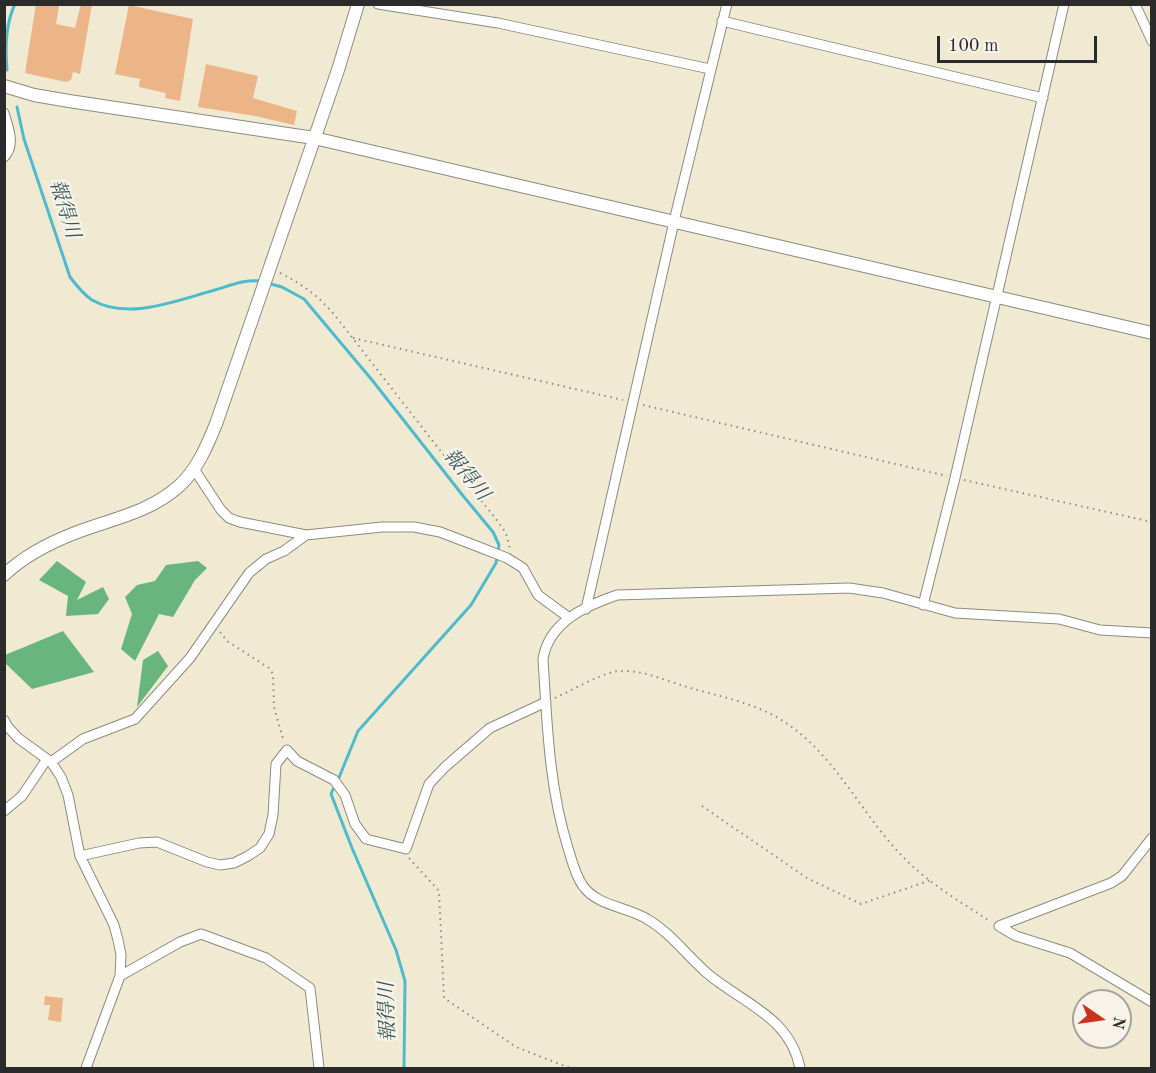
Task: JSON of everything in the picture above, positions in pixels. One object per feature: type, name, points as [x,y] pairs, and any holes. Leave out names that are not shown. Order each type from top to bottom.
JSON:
[{"type":"street","points":[[4,576],[15,565],[40,548],[75,532],[142,510],[165,497],[180,485],[204,453],[216,424],[358,4]]},
{"type":"street","points":[[378,4],[498,23],[710,69]]},
{"type":"street","points":[[586,609],[674,222],[727,4]]},
{"type":"street","points":[[924,605],[1064,4]]},
{"type":"street","points":[[1135,4],[1152,41]]},
{"type":"street","points":[[722,21],[1043,98]]},
{"type":"street","points":[[4,86],[34,95],[79,103],[314,138],[1152,333]]},
{"type":"street","points":[[4,113],[11,143],[8,154],[4,157]]},
{"type":"street","points":[[194,469],[221,510],[229,518],[266,529],[306,535],[382,527],[414,527],[440,532],[523,568],[538,596],[568,617]]},
{"type":"street","points":[[4,811],[27,790],[49,760],[83,739],[135,719],[190,658],[249,573],[266,559],[284,551],[306,535]]},
{"type":"street","points":[[801,1068],[786,1034],[762,1011],[707,974],[666,933],[650,921],[596,898],[585,889],[574,867],[555,795],[546,702],[544,651],[560,624],[568,617],[617,595],[849,588],[884,593],[956,613],[1059,619],[1100,630],[1152,633]]},
{"type":"street","points":[[80,856],[139,843],[157,842],[220,865],[234,863],[248,856],[260,848],[269,834],[273,814],[276,764],[287,750],[297,761],[334,780],[345,795],[355,824],[366,838],[406,849],[429,784],[445,767],[490,728],[546,702]]},
{"type":"street","points":[[4,720],[18,738],[49,760],[61,777],[68,795],[80,856],[114,925],[121,956],[120,976],[86,1068]]},
{"type":"street","points":[[999,926],[1111,883],[1122,876],[1152,838]]},
{"type":"street","points":[[999,926],[1016,936],[1070,953],[1152,1002]]},
{"type":"street","points":[[120,976],[180,942],[201,934],[266,958],[310,988],[319,1068]]},
{"type":"path","points":[[269,267],[309,289],[323,301],[506,533],[511,561]]},
{"type":"path","points":[[353,339],[1152,522]]},
{"type":"path","points":[[213,624],[227,641],[269,668],[273,674],[274,707],[287,750]]},
{"type":"path","points":[[546,702],[611,672],[625,670],[742,703],[774,716],[801,734],[820,751],[902,856],[930,880],[999,926]]},
{"type":"path","points":[[702,806],[807,878],[861,904],[930,880]]},
{"type":"path","points":[[406,849],[410,860],[439,891],[444,998],[516,1047],[570,1068]]},
{"type":"green space","points":[[57,561],[86,582],[77,600],[103,587],[109,599],[98,614],[66,616],[68,596],[39,580]]},
{"type":"green space","points":[[198,561],[207,568],[195,580],[173,617],[159,614],[135,661],[121,649],[132,614],[125,597],[137,585],[155,581],[166,565]]},
{"type":"green space","points":[[63,631],[94,672],[32,689],[5,663],[5,655]]},
{"type":"green space","points":[[158,651],[168,666],[137,707],[143,660]]},
{"type":"building","points":[[36,4],[59,6],[56,24],[75,28],[81,4],[92,4],[80,74],[73,72],[71,80],[66,82],[25,73]]},
{"type":"building","points":[[129,5],[193,19],[180,101],[165,98],[166,93],[139,87],[140,79],[115,74]]},
{"type":"building","points":[[206,64],[258,76],[253,98],[297,111],[294,125],[198,107]]},
{"type":"building","points":[[45,996],[63,998],[61,1022],[48,1020],[50,1005],[44,1005]]},
{"type":"waterway","name":"報得川","points":[[7,70],[9,20],[15,4]]},
{"type":"waterway","name":"報得川","points":[[17,107],[24,139],[70,277],[92,300],[106,306],[137,309],[169,303],[243,282],[260,281]]},
{"type":"waterway","name":"報得川","points":[[267,283],[282,287],[304,299],[493,532],[499,545],[496,563],[471,605],[358,731],[338,780]]},
{"type":"waterway","name":"報得川","points":[[335,785],[331,794],[396,950],[405,981],[404,1068]]}]
